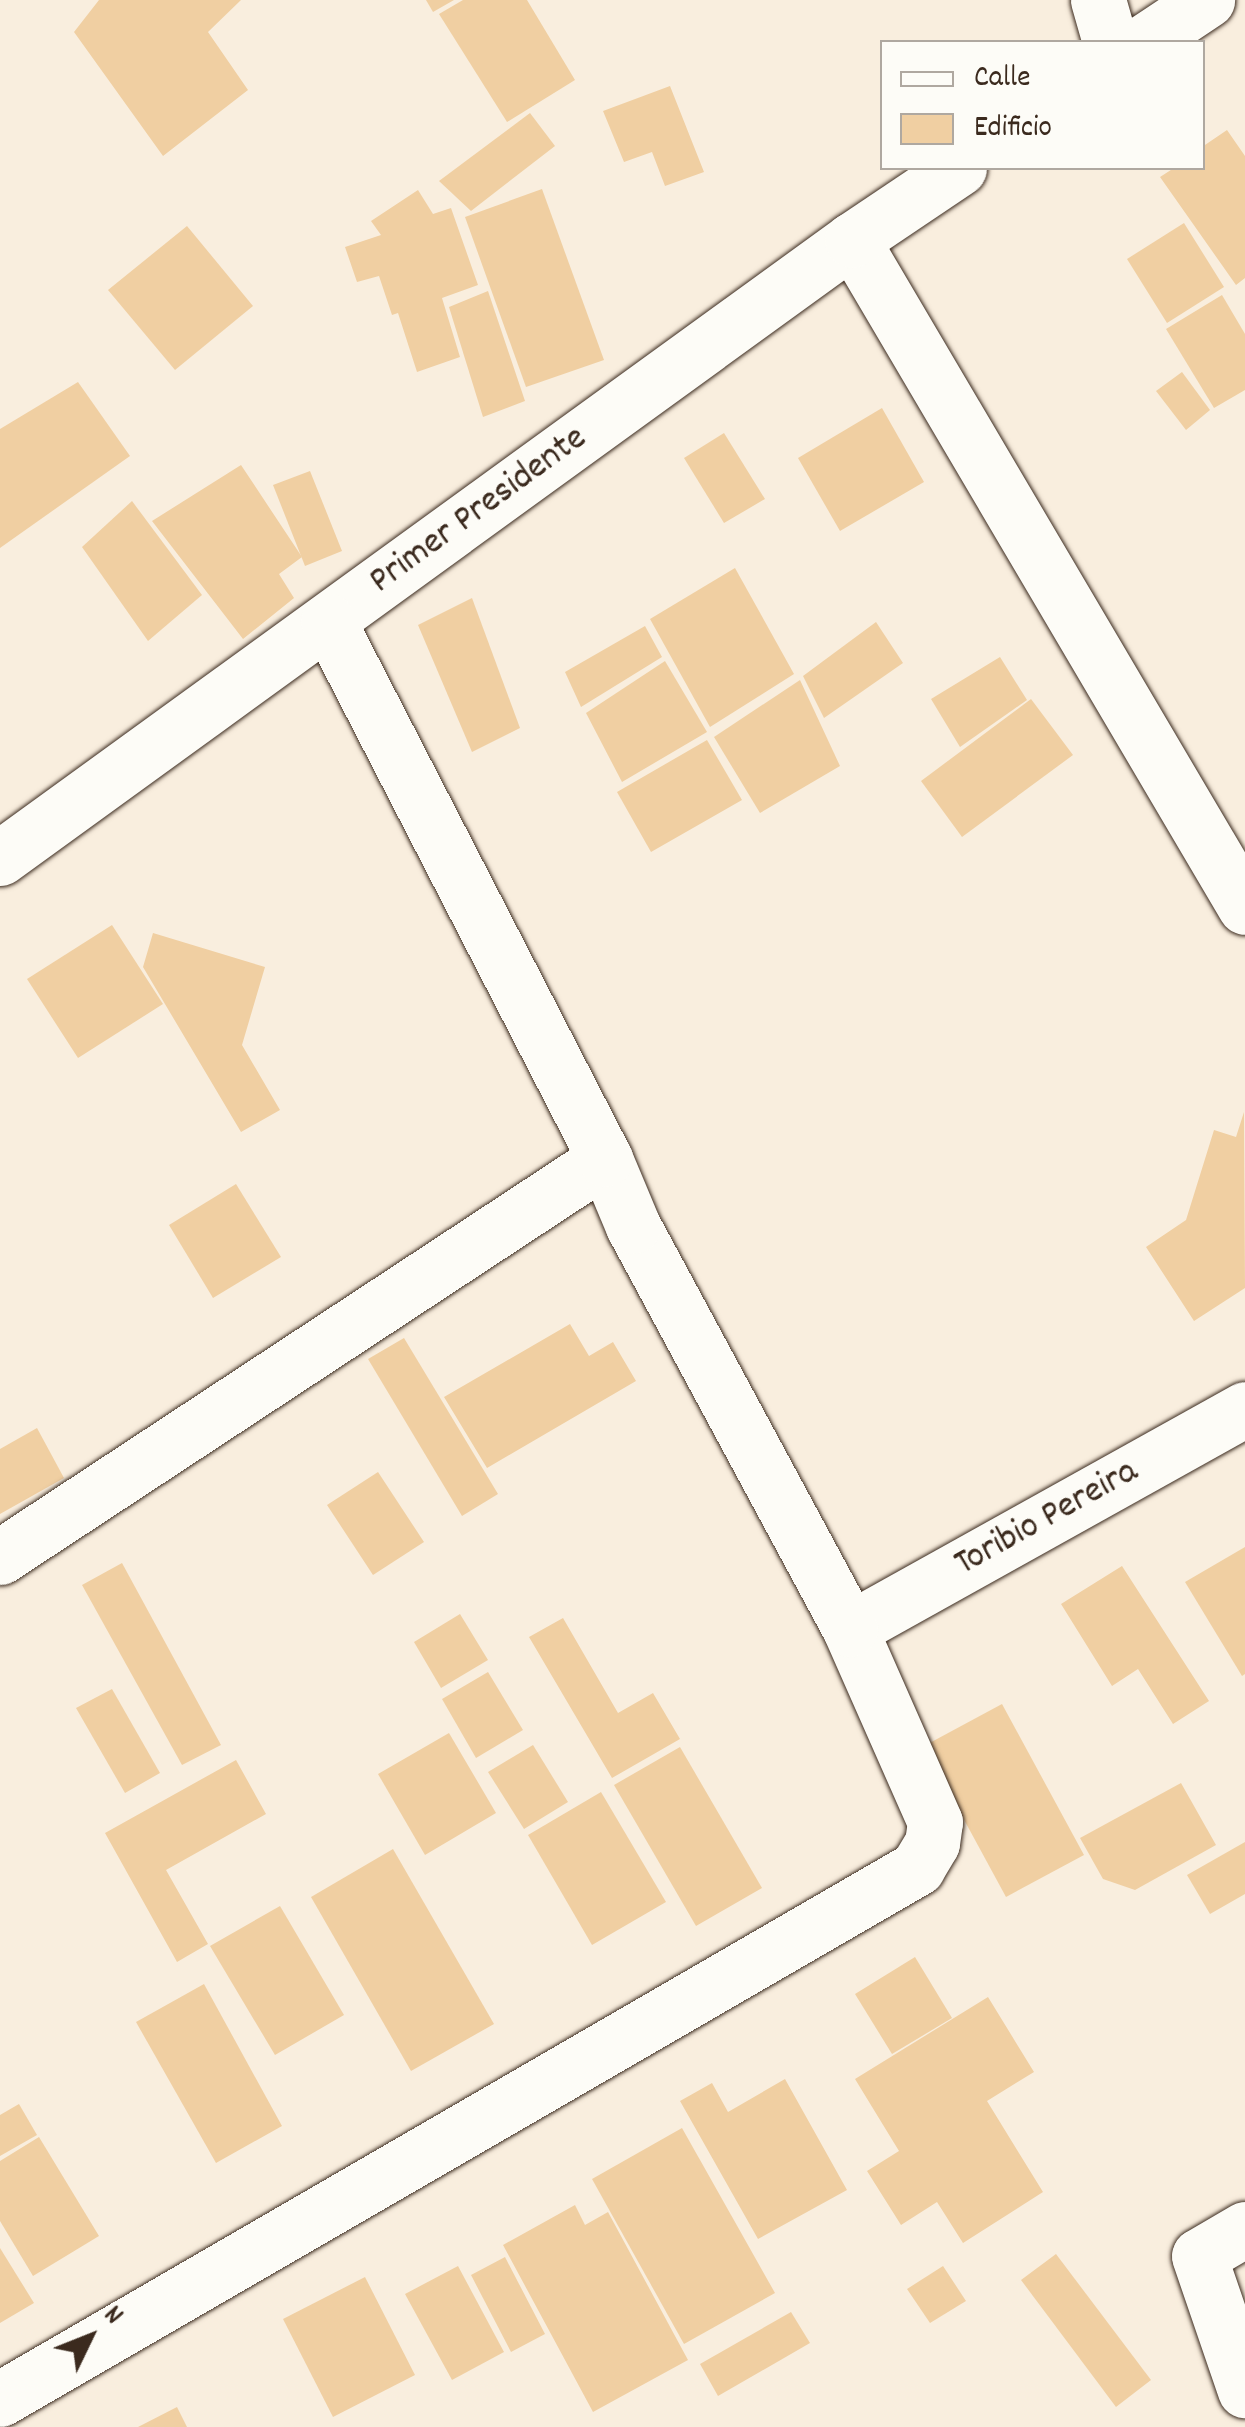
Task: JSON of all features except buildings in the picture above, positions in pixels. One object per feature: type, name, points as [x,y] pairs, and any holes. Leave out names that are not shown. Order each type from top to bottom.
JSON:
[{"type":"street","points":[[1098,0],[1109,40]]},
{"type":"street","points":[[1147,40],[1206,0]]},
{"type":"street","name":"Primer Presidente","points":[[0,858],[852,240],[957,170]]},
{"type":"street","points":[[852,240],[1245,906]]},
{"type":"street","points":[[0,2399],[917,1868],[932,1843],[935,1822],[850,1629],[633,1226],[605,1159],[328,621]]},
{"type":"street","points":[[0,1557],[605,1159]]},
{"type":"street","name":"Toribio Pereira","points":[[850,1629],[1245,1409]]},
{"type":"street","points":[[1245,2230],[1199,2256],[1245,2390]]}]
